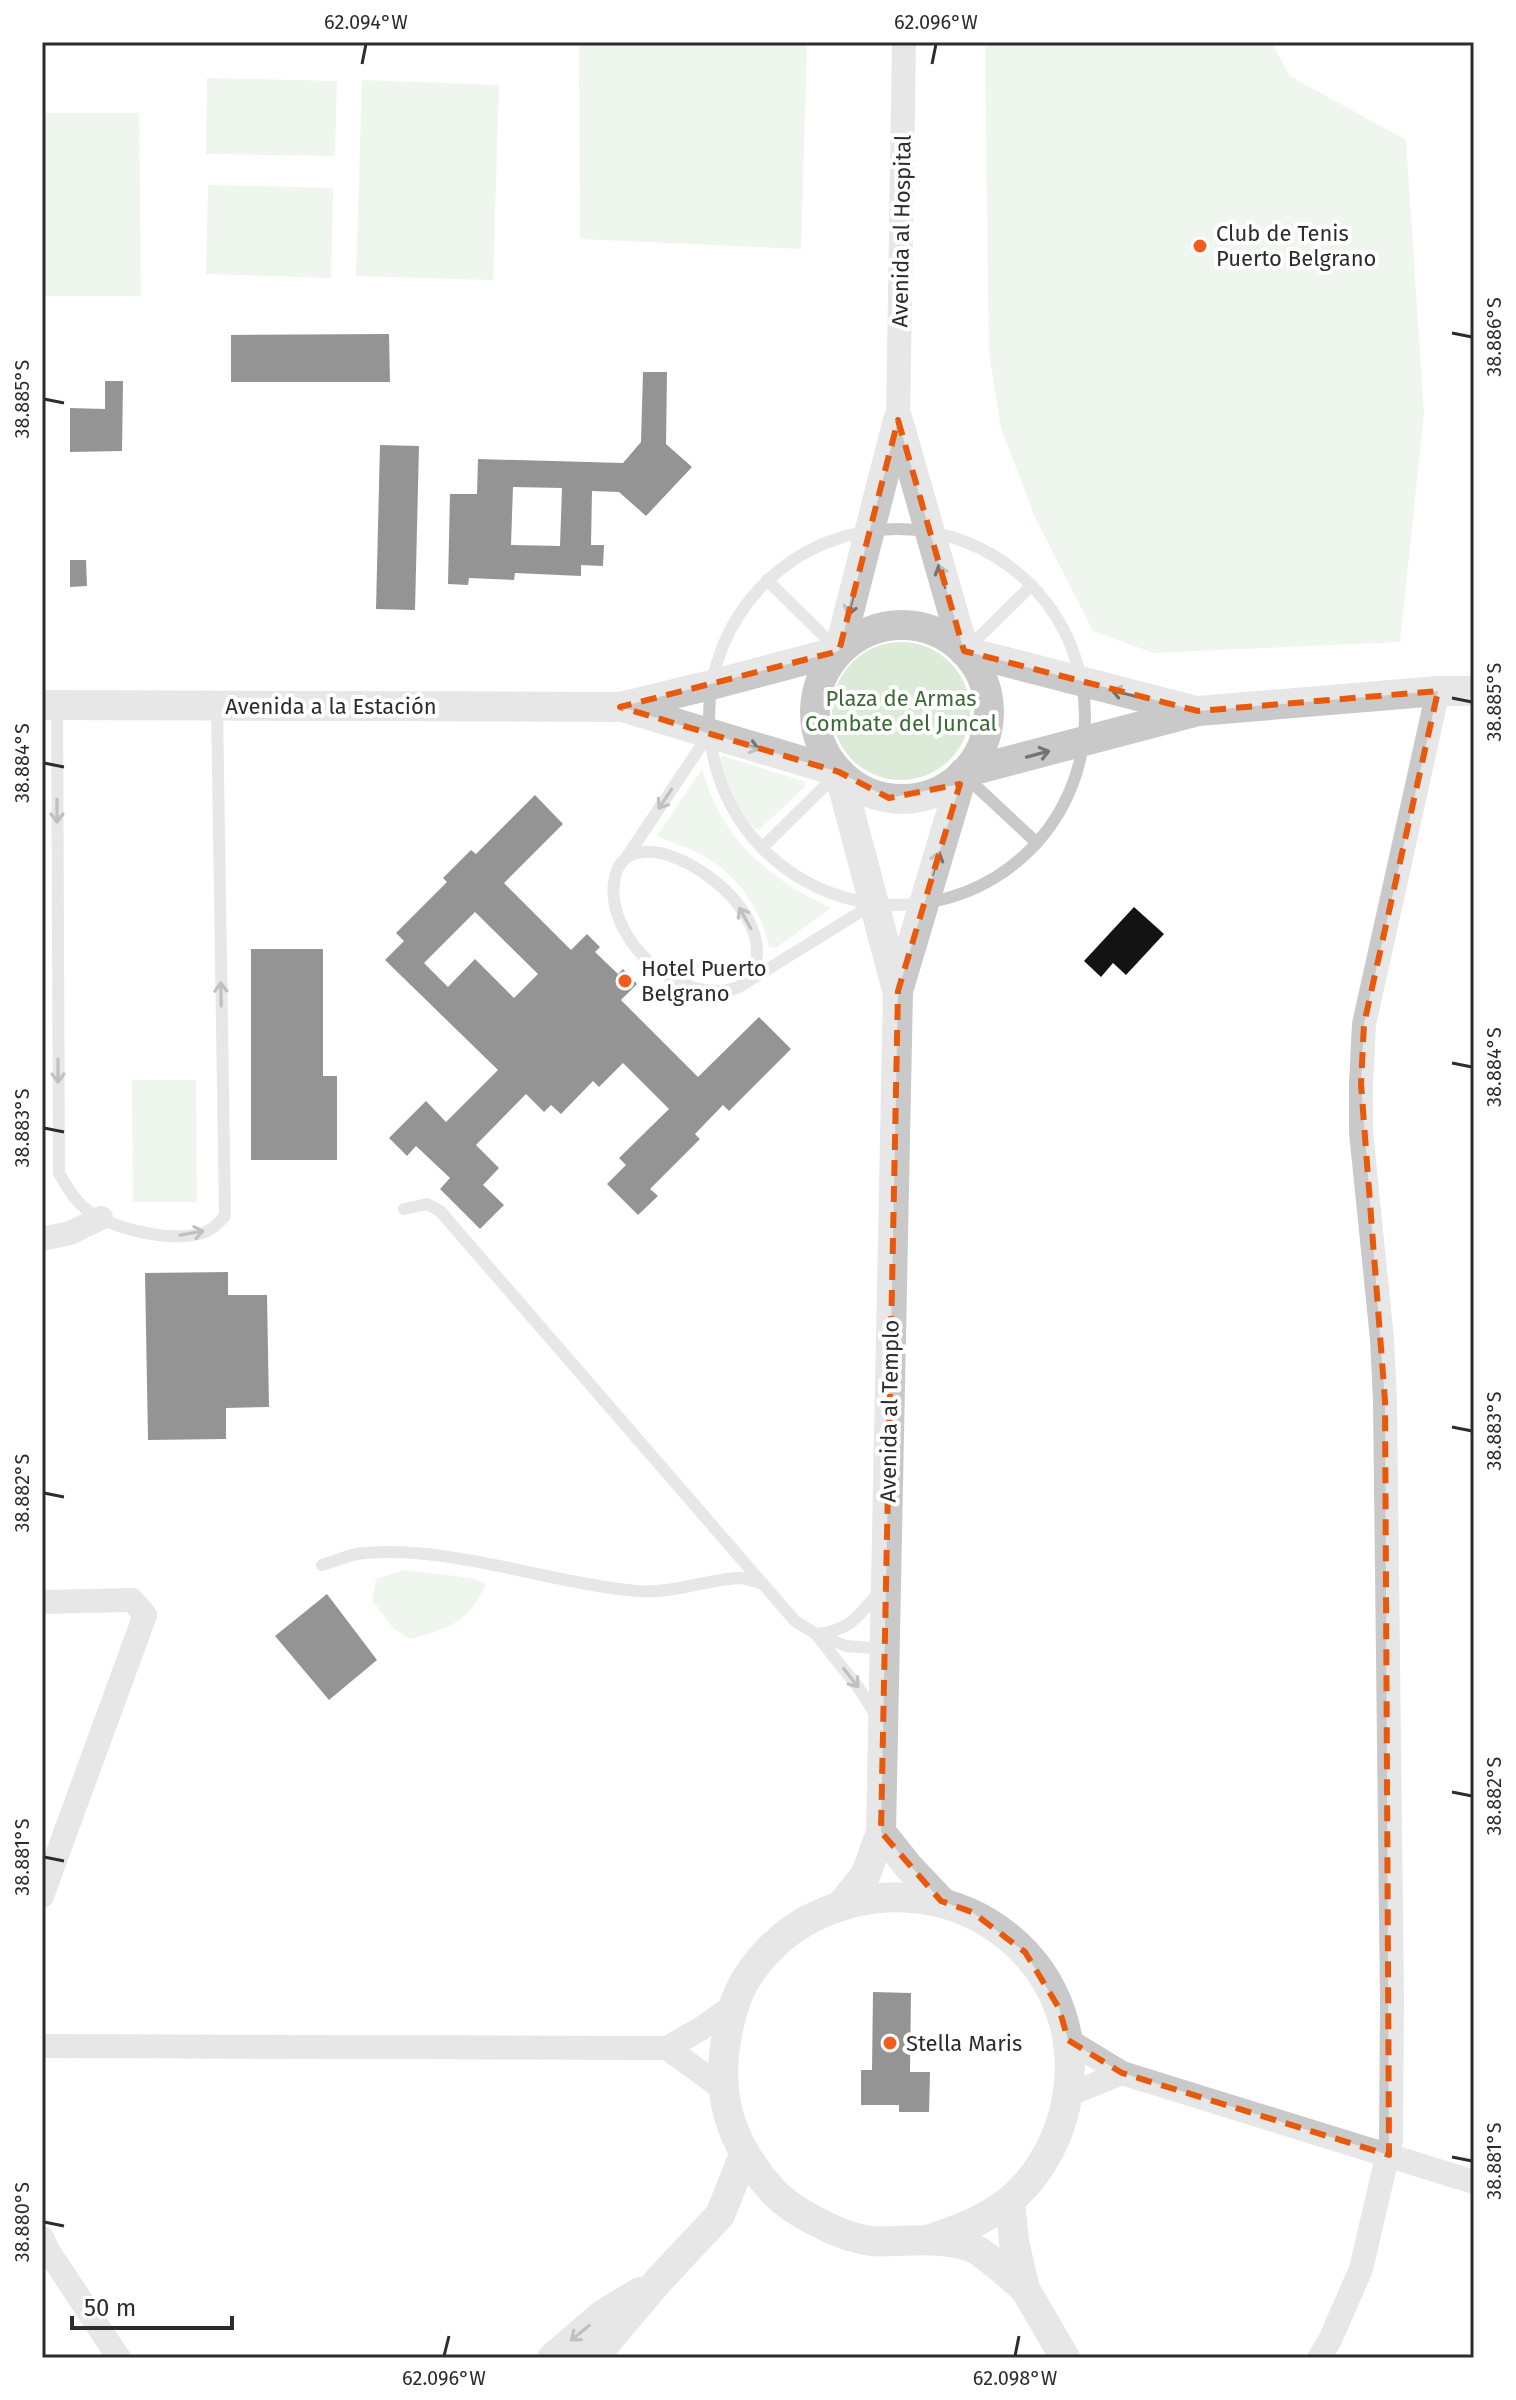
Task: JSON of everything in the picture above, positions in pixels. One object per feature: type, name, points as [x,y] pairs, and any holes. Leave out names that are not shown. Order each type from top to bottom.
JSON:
[{"type":"street","name":"Avenida al Hospital","points":[[898,420],[904,42]]},
{"type":"street","points":[[839,651],[898,420]]},
{"type":"street","points":[[898,420],[964,651],[982,677],[989,707],[981,748],[963,773],[898,991]]},
{"type":"street","points":[[1198,711],[964,651],[933,631],[895,625],[859,635],[839,651],[823,673],[814,712],[823,750],[839,772],[867,792],[901,798],[935,792],[963,773],[1198,711],[1438,691],[1474,691]]},
{"type":"street","points":[[620,707],[839,651]]},
{"type":"street","points":[[1319,2358],[1361,2269],[1389,2155],[1392,1999],[1385,1401],[1382,1339],[1361,1132],[1361,1084],[1364,1024],[1438,691]]},
{"type":"street","name":"Avenida a la Estación","points":[[49,705],[620,707]]},
{"type":"street","points":[[620,707],[839,772]]},
{"type":"street","points":[[839,772],[898,991]]},
{"type":"street","name":"Avenida al Templo","points":[[843,1903],[866,1874],[881,1832],[898,991]]},
{"type":"street","points":[[42,1239],[70,1233],[101,1218]]},
{"type":"street","points":[[42,1602],[132,1600],[145,1615],[42,1896]]},
{"type":"street","points":[[881,1832],[941,1901]]},
{"type":"street","points":[[928,2240],[971,2226],[1010,2201],[1037,2171],[1058,2135],[1068,2095],[1068,2040],[1059,2008],[1044,1978],[1025,1952],[1000,1930],[972,1912],[941,1901],[891,1895],[843,1903],[808,1919],[777,1942],[752,1971],[734,2005],[723,2045],[722,2088],[730,2122],[744,2155],[772,2192],[818,2224],[871,2241],[928,2240],[971,2246],[1025,2289]]},
{"type":"street","points":[[42,2046],[667,2048],[734,2005]]},
{"type":"street","points":[[1068,2040],[1122,2073],[1474,2182]]},
{"type":"street","points":[[667,2048],[722,2088]]},
{"type":"street","points":[[1068,2095],[1122,2073]]},
{"type":"street","points":[[593,2358],[659,2280],[720,2215],[744,2155]]},
{"type":"street","points":[[720,2215],[772,2192]]},
{"type":"street","points":[[1010,2201],[1014,2242],[1025,2289],[1065,2358]]},
{"type":"street","points":[[42,2238],[119,2358]]},
{"type":"street","points":[[552,2358],[602,2315],[659,2280]]},
{"type":"lane","points":[[894,529],[928,531],[959,539],[991,554],[1019,573],[1061,623],[1083,683],[1084,742],[1072,788],[1051,826],[1024,856],[993,879],[958,895],[924,903],[874,903],[838,895],[807,882],[762,848],[733,810],[722,786],[709,734],[711,685],[725,639],[750,598],[767,580],[796,558],[845,536],[894,529]]},
{"type":"lane","points":[[767,580],[839,651]]},
{"type":"lane","points":[[964,651],[1032,585]]},
{"type":"lane","points":[[49,705],[59,1173],[73,1196],[90,1213],[145,1233],[169,1236],[210,1230],[225,1216],[217,705]]},
{"type":"lane","points":[[709,734],[614,877],[613,890],[619,919],[627,935],[647,958],[659,970],[703,991],[727,991],[739,987],[874,903]]},
{"type":"lane","points":[[762,848],[839,772]]},
{"type":"lane","points":[[963,773],[1037,843]]},
{"type":"lane","points":[[620,866],[627,858],[652,851],[681,859],[721,887],[739,907],[756,942],[754,969],[748,980],[739,987]]},
{"type":"lane","points":[[404,1209],[427,1204],[440,1211],[795,1621],[816,1634],[846,1646],[885,1649]]},
{"type":"lane","points":[[322,1565],[362,1553],[411,1554],[637,1591],[668,1592],[742,1578],[763,1584]]},
{"type":"lane","points":[[816,1634],[838,1631],[855,1620],[886,1585]]},
{"type":"lane","points":[[816,1634],[883,1725]]},
{"type":"highlighted area","points":[[898,420],[964,651],[1198,711],[1438,691],[1364,1024],[1361,1084],[1385,1401],[1389,2155],[1122,2073],[1068,2040],[1059,2008],[1025,1952],[972,1912],[941,1901],[881,1832],[898,991],[960,784],[889,798],[839,772],[620,707],[839,651]]},
{"type":"green space","points":[[579,42],[807,42],[801,249],[580,239]]},
{"type":"green space","name":"Club de Tenis Puerto Belgrano","points":[[985,42],[1271,42],[1290,76],[1406,140],[1424,414],[1400,642],[1153,653],[1093,631],[1035,517],[1001,428],[989,352]]},
{"type":"green space","points":[[207,78],[337,81],[335,156],[206,154]]},
{"type":"green space","points":[[362,80],[499,85],[493,280],[356,276]]},
{"type":"green space","points":[[42,113],[139,113],[141,296],[42,296]]},
{"type":"green space","points":[[208,185],[333,188],[331,278],[206,274]]},
{"type":"green space","name":"Plaza de Armas Combate del Juncal","points":[[901,642],[927,647],[950,662],[965,685],[970,711],[965,737],[950,760],[927,775],[901,780],[875,775],[852,760],[837,737],[832,711],[837,685],[852,662],[875,647]]},
{"type":"green space","points":[[723,756],[803,781],[806,786],[760,829],[755,829],[727,788],[719,760]]},
{"type":"green space","points":[[702,769],[721,816],[750,854],[787,883],[831,908],[776,948],[769,947],[753,905],[724,870],[698,853],[657,836]]},
{"type":"green space","points":[[132,1080],[196,1080],[197,1202],[133,1202]]},
{"type":"green space","points":[[404,1570],[472,1578],[486,1584],[472,1607],[456,1622],[436,1632],[410,1639],[393,1628],[372,1600],[376,1579]]},
{"type":"building","points":[[389,334],[390,382],[231,382],[231,335]]},
{"type":"building","points":[[643,372],[667,372],[666,444],[692,467],[646,516],[619,492],[592,491],[591,545],[604,545],[603,566],[581,565],[581,576],[515,573],[514,580],[469,578],[468,585],[448,584],[450,494],[477,494],[478,459],[623,463],[641,442]],"holes":[[[513,487],[562,488],[560,546],[511,545]]]},
{"type":"building","points":[[105,381],[123,381],[122,451],[70,452],[70,408],[105,409]]},
{"type":"building","points":[[380,445],[419,446],[415,610],[376,609]]},
{"type":"building","points":[[70,560],[86,560],[87,586],[70,587]]},
{"type":"building","points":[[535,795],[563,824],[504,883],[571,950],[587,934],[600,947],[595,952],[618,974],[623,969],[637,984],[621,1000],[698,1077],[759,1017],[791,1049],[729,1111],[723,1105],[695,1134],[700,1139],[650,1189],[658,1196],[638,1215],[607,1184],[626,1165],[619,1158],[669,1109],[623,1063],[599,1087],[593,1081],[561,1114],[551,1105],[544,1112],[526,1094],[476,1145],[499,1168],[483,1185],[504,1205],[480,1229],[440,1189],[450,1178],[416,1146],[407,1156],[389,1138],[426,1101],[446,1122],[498,1070],[385,960],[404,941],[396,933],[447,882],[443,878],[471,850],[476,854]],"holes":[[[475,912],[538,974],[514,998],[475,959],[448,987],[424,963]]]},
{"type":"building","points":[[1134,907],[1164,934],[1126,975],[1113,963],[1101,977],[1084,961]]},
{"type":"building","points":[[251,949],[323,949],[323,1076],[337,1076],[337,1160],[251,1160]]},
{"type":"building","points":[[228,1272],[228,1295],[267,1295],[269,1407],[226,1408],[226,1439],[148,1440],[145,1273]]},
{"type":"building","points":[[327,1594],[377,1660],[329,1700],[275,1636]]},
{"type":"building","points":[[873,1992],[911,1993],[910,2072],[930,2072],[929,2112],[899,2112],[899,2105],[861,2105],[861,2070],[872,2070]]},
{"type":"place","name":"Club de Tenis Puerto Belgrano","points":[[1200,246]]},
{"type":"place","name":"Hotel Puerto Belgrano","points":[[625,981]]},
{"type":"place","name":"Stella Maris","points":[[890,2043]]}]
